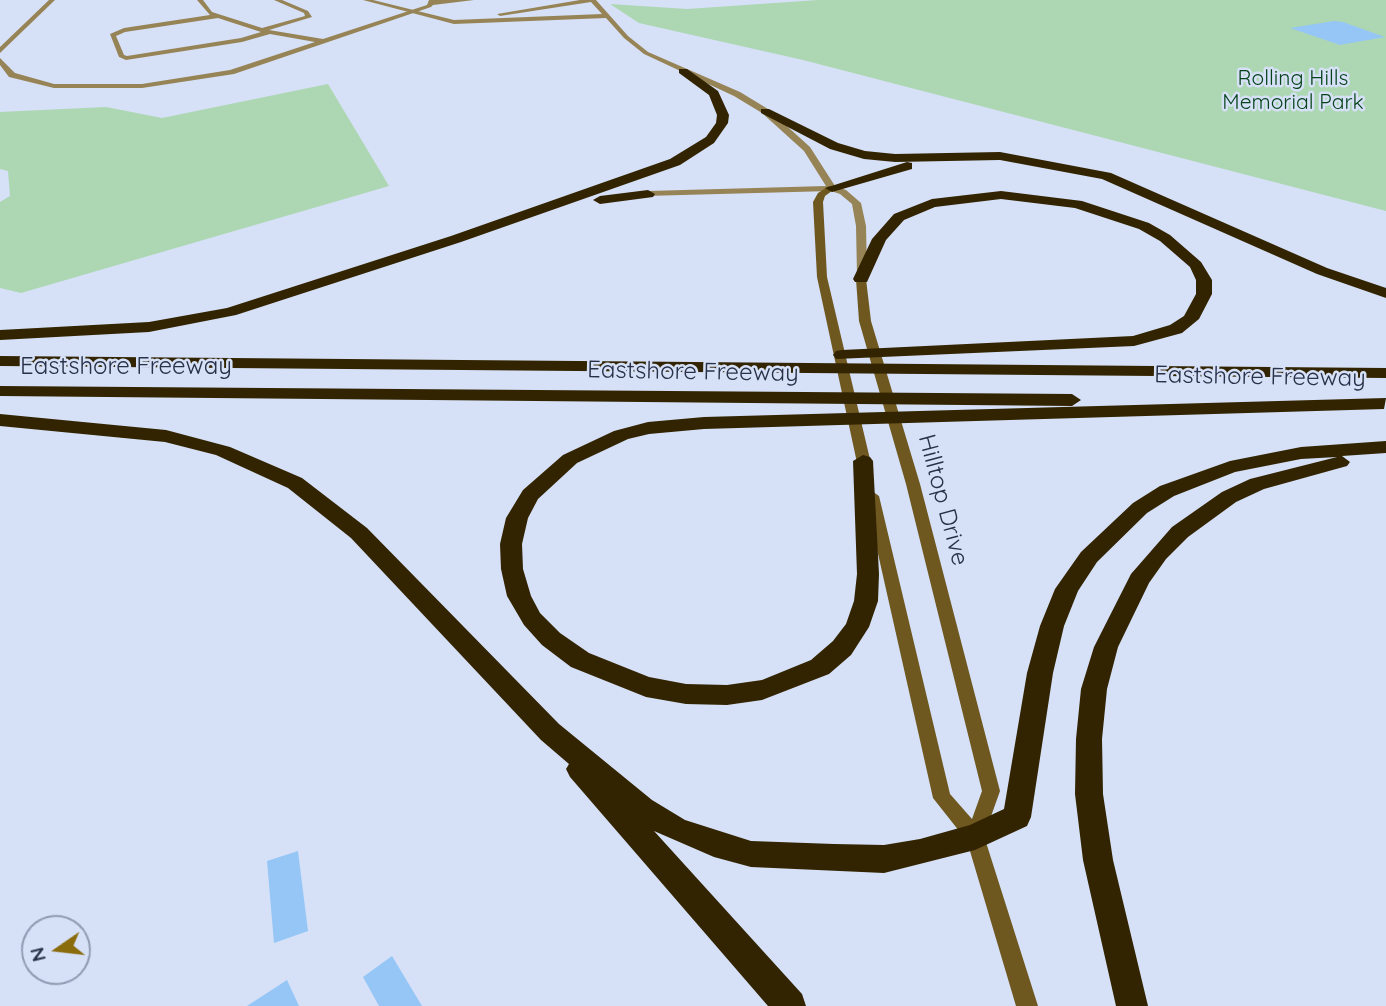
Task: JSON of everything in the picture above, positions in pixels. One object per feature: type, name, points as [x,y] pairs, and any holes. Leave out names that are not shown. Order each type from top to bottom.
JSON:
[{"type":"highway","points":[[0,335],[149,327],[230,312],[456,239],[656,169],[701,148],[722,123],[722,107],[707,86],[683,71]]},
{"type":"highway","points":[[765,111],[834,146],[864,155],[895,158],[989,155],[1085,170],[1130,185],[1322,271],[1386,293]]},
{"type":"highway","points":[[832,188],[881,172],[934,162],[989,158],[1045,163]]},
{"type":"highway","points":[[456,239],[603,199],[649,194]]},
{"type":"highway","points":[[621,366],[1134,341],[1176,329],[1191,318],[1204,294],[1204,280],[1196,265],[1165,237],[1144,226],[1077,204],[1001,195],[932,203],[899,217],[879,239],[861,279]]},
{"type":"highway","name":"Eastshore Freeway","points":[[0,361],[1386,373]]},
{"type":"highway","name":"Eastshore Freeway","points":[[0,391],[1385,403]]},
{"type":"highway","points":[[863,461],[868,574],[866,601],[857,627],[842,648],[820,667],[793,680],[762,690],[727,695],[686,694],[646,687],[610,675],[560,646],[532,619],[519,596],[512,569],[511,544],[517,518],[530,495],[570,459],[608,440],[648,428],[704,423],[1385,403]]},
{"type":"highway","points":[[0,419],[108,428],[185,440],[249,461],[295,483],[359,533],[550,732],[626,825],[790,1006]]},
{"type":"highway","points":[[550,732],[642,809],[675,829],[751,854],[884,859],[975,837],[1017,817],[1040,673],[1052,626],[1067,589],[1089,557],[1114,531],[1167,491],[1230,467],[1301,453],[1386,447]]},
{"type":"highway","points":[[1132,1006],[1098,860],[1089,794],[1089,738],[1094,689],[1106,647],[1121,612],[1158,554],[1180,532],[1229,497],[1257,484],[1317,466],[1386,455]]},
{"type":"main road","points":[[832,188],[821,195],[818,202],[820,251],[827,307],[942,798],[975,837],[1027,1006]]},
{"type":"main road","name":"Hilltop Drive","points":[[861,279],[861,300],[913,484],[991,792],[975,837]]},
{"type":"street","points":[[0,51],[52,0]]},
{"type":"street","points":[[200,0],[210,13],[218,16],[269,32],[323,41]]},
{"type":"street","points":[[261,30],[310,15],[277,0]]},
{"type":"street","points":[[366,0],[454,22],[606,16]]},
{"type":"street","points":[[0,60],[12,75],[54,86],[142,86],[231,72],[410,12],[432,1],[471,0]]},
{"type":"street","points":[[443,18],[497,14],[593,0]]},
{"type":"street","points":[[553,19],[593,0]]},
{"type":"street","name":"Hilltop Drive","points":[[593,0],[606,16],[646,53],[737,94],[765,111],[807,149],[832,188],[852,197],[856,203],[863,253],[861,279]]},
{"type":"street","points":[[218,16],[124,30],[112,35],[121,56],[126,58],[242,40],[269,32]]},
{"type":"street","points":[[649,194],[832,188]]},
{"type":"green space","name":"Rolling Hills Memorial Park","points":[[818,0],[1386,0],[1386,211],[803,60],[639,23],[610,4],[687,9]]},
{"type":"green space","points":[[328,84],[389,186],[21,293],[0,288],[0,202],[10,196],[8,171],[0,169],[0,112],[106,107],[162,118]]},
{"type":"building","points":[[1334,21],[1385,37],[1340,45],[1290,28]]},
{"type":"building","points":[[298,851],[308,931],[274,943],[267,861]]},
{"type":"building","points":[[392,956],[422,1006],[379,1006],[363,977]]},
{"type":"building","points":[[287,980],[299,1006],[247,1006]]}]
